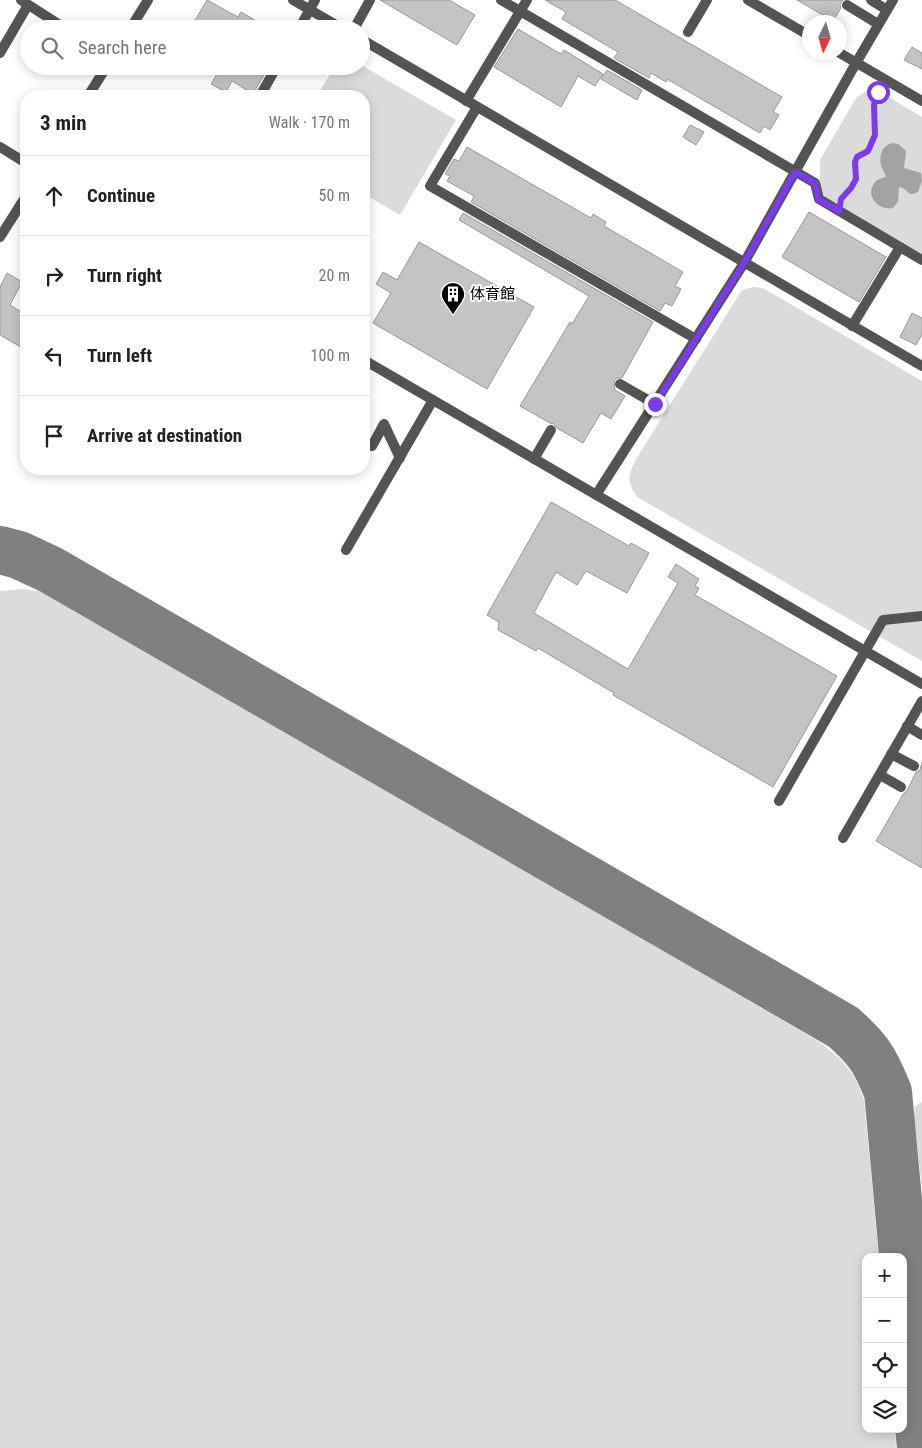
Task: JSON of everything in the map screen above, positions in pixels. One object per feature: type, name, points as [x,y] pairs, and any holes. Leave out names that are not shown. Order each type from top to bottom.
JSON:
[{"type":"lane","points":[[293,0],[327,20]]},
{"type":"lane","points":[[304,20],[315,0]]},
{"type":"lane","points":[[359,20],[370,0]]},
{"type":"lane","points":[[501,0],[815,183],[819,200],[922,260]]},
{"type":"lane","points":[[466,101],[527,0]]},
{"type":"lane","points":[[688,32],[707,0]]},
{"type":"lane","points":[[748,0],[802,31]]},
{"type":"lane","points":[[871,0],[887,10]]},
{"type":"lane","points":[[596,495],[744,263],[893,0]]},
{"type":"lane","points":[[134,20],[144,1]]},
{"type":"lane","points":[[0,54],[25,2],[52,20]]},
{"type":"lane","points":[[846,5],[878,24]]},
{"type":"lane","points":[[370,44],[922,366]]},
{"type":"lane","points":[[847,58],[922,101]]},
{"type":"lane","points":[[92,90],[101,75]]},
{"type":"lane","points":[[263,90],[272,75]]},
{"type":"lane","points":[[477,107],[430,186],[696,339]]},
{"type":"lane","points":[[0,147],[20,159]]},
{"type":"lane","points":[[0,237],[20,205]]},
{"type":"lane","points":[[852,326],[900,247]]},
{"type":"lane","points":[[370,363],[922,684]]},
{"type":"lane","points":[[620,384],[655,404]]},
{"type":"lane","points":[[346,550],[433,400]]},
{"type":"lane","points":[[372,446],[384,424],[400,458]]},
{"type":"lane","points":[[534,458],[551,430]]},
{"type":"lane","points":[[779,801],[883,620],[922,616]]},
{"type":"lane","points":[[843,838],[922,701]]},
{"type":"lane","points":[[908,726],[922,735]]},
{"type":"lane","points":[[892,754],[914,766]]},
{"type":"lane","points":[[880,775],[901,787]]},
{"type":"path","points":[[839,211],[841,199],[856,179],[855,162],[857,157],[868,151],[875,135],[874,105],[878,92]]},
{"type":"shaded area","points":[[370,70],[456,120],[400,215],[370,198],[370,90],[321,90],[330,75],[370,75]]},
{"type":"shaded area","points":[[866,91],[880,92],[922,117],[922,254],[825,197],[820,187],[820,160],[856,98]]},
{"type":"shaded area","points":[[893,143],[898,144],[906,151],[904,168],[921,173],[922,181],[918,192],[914,194],[899,187],[898,202],[893,208],[888,208],[878,205],[871,192],[875,182],[886,177],[880,158],[884,148]]},
{"type":"shaded area","points":[[753,287],[763,288],[922,381],[922,661],[637,497],[631,487],[629,478],[636,459],[742,290]]},
{"type":"shaded area","points":[[22,589],[38,591],[60,598],[818,1041],[834,1053],[852,1073],[864,1100],[879,1253],[862,1253],[862,1433],[895,1433],[896,1448],[0,1448],[0,591]]},
{"type":"shaded area","points":[[922,1102],[922,1189],[914,1118],[915,1106]]},
{"type":"building","points":[[207,0],[238,17],[241,12],[255,20],[195,20]]},
{"type":"building","points":[[380,0],[449,0],[475,15],[457,45]]},
{"type":"building","points":[[545,0],[615,0],[782,97],[773,112],[779,115],[770,130],[764,126],[760,133],[667,79],[666,82],[651,73],[649,78],[614,58],[618,52],[562,19],[566,12]]},
{"type":"building","points":[[797,0],[843,0],[837,15],[823,15]]},
{"type":"building","points":[[518,29],[561,54],[564,50],[603,74],[595,86],[578,76],[561,107],[494,67]]},
{"type":"building","points":[[912,47],[922,53],[922,69],[904,60]]},
{"type":"building","points":[[607,70],[642,90],[637,100],[601,79]]},
{"type":"building","points":[[216,75],[264,75],[255,90],[247,90],[232,81],[227,90],[222,90],[211,84]]},
{"type":"building","points":[[690,125],[704,132],[696,145],[683,137]]},
{"type":"building","points":[[467,147],[591,218],[593,214],[606,222],[604,226],[683,272],[675,286],[681,289],[672,306],[665,303],[660,311],[471,202],[474,196],[447,181],[450,176],[445,174],[454,159],[459,161]]},
{"type":"building","points":[[809,212],[886,257],[859,302],[782,257]]},
{"type":"building","points":[[463,213],[653,322],[622,378],[617,378],[614,381],[615,390],[625,396],[611,419],[601,413],[583,443],[557,428],[554,424],[520,406],[570,322],[572,324],[589,296],[459,220]]},
{"type":"building","name":"体育館","points":[[419,242],[534,307],[487,389],[373,323],[391,293],[376,284],[383,272],[397,280]]},
{"type":"building","points":[[7,273],[20,281],[20,286],[10,305],[20,311],[20,347],[0,335],[0,287]]},
{"type":"building","points":[[912,313],[922,318],[922,334],[916,345],[900,337]]},
{"type":"building","points":[[551,502],[629,546],[631,543],[649,553],[627,593],[586,571],[577,585],[556,572],[534,613],[628,669],[678,583],[668,577],[676,564],[699,579],[695,586],[699,588],[695,595],[837,676],[773,787],[613,695],[614,693],[538,648],[536,651],[498,630],[499,622],[487,615]]},
{"type":"building","points":[[922,762],[922,868],[876,841],[907,791],[916,772],[920,770]]},
{"type":"taxiway","points":[[0,550],[19,555],[51,570],[843,1027],[852,1035],[870,1056],[888,1092],[921,1448]]},
{"type":"place","name":"体育館","points":[[453,315]]},
{"type":"route","points":[[655,404],[744,263],[795,172],[815,183],[819,200],[839,211],[841,199],[856,179],[854,166],[857,157],[868,151],[875,135],[874,105],[878,92]]}]
